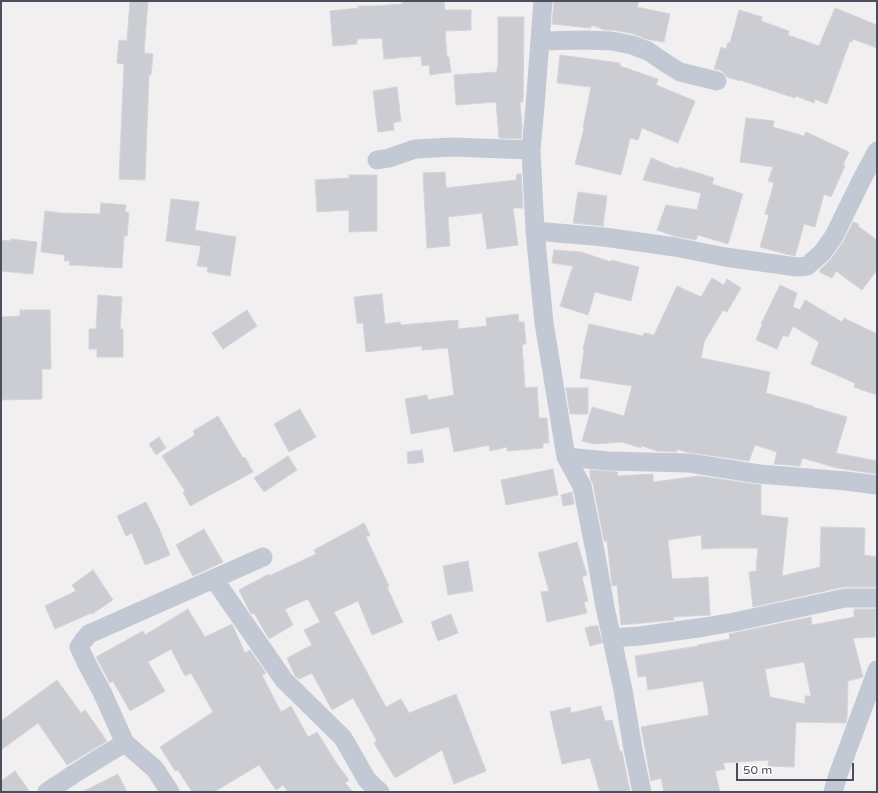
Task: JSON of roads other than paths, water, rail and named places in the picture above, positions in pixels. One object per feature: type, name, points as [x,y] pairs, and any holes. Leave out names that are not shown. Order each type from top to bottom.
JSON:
[{"type":"street","points":[[543,1],[531,150],[535,231],[544,323],[566,457],[582,486],[611,638],[623,690],[632,749],[642,792]]},
{"type":"street","points":[[540,41],[612,41],[632,45],[648,51],[680,72],[717,81]]},
{"type":"street","points":[[377,160],[389,158],[415,149],[452,147],[531,150]]},
{"type":"street","points":[[535,231],[604,237],[675,246],[726,257],[797,267],[807,266],[822,253],[834,236],[877,151]]},
{"type":"street","points":[[566,457],[608,462],[689,463],[758,474],[877,485]]},
{"type":"street","points":[[170,792],[155,769],[126,743],[79,647],[89,634],[263,557]]},
{"type":"street","points":[[214,579],[284,680],[343,738],[367,780],[380,792]]},
{"type":"street","points":[[611,638],[640,636],[705,627],[845,598],[877,598]]},
{"type":"street","points":[[833,792],[877,670]]},
{"type":"street","points":[[47,792],[126,743]]}]
